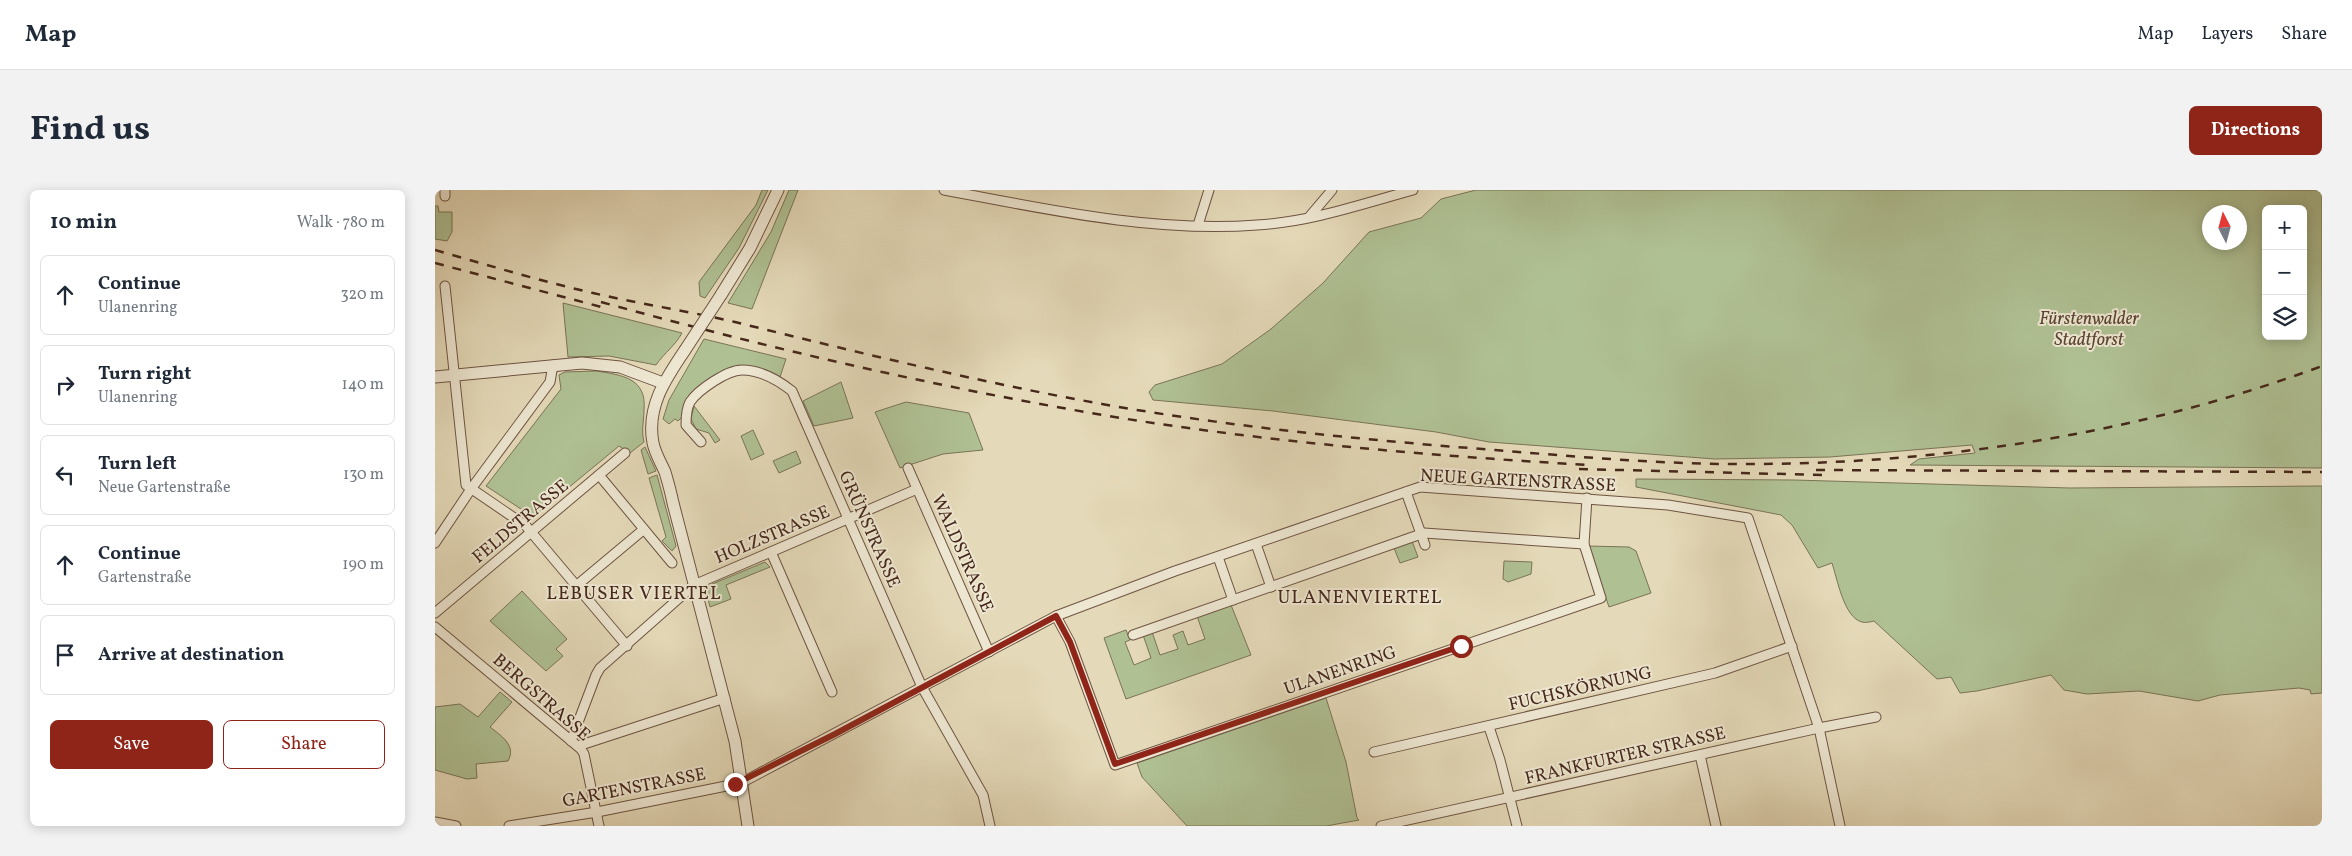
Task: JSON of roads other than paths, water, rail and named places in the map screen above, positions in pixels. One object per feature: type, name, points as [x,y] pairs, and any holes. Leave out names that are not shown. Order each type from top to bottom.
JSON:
[{"type":"street","points":[[748,826],[735,741],[725,698],[667,480],[653,444],[652,415],[663,383],[750,248],[778,190]]},
{"type":"street","points":[[944,190],[1061,212],[1129,222],[1198,225],[1257,225],[1355,207],[1413,190]]},
{"type":"street","points":[[1198,225],[1209,190]]},
{"type":"street","points":[[1310,216],[1332,190]]},
{"type":"street","points":[[445,286],[466,485],[526,526],[627,646]]},
{"type":"street","points":[[435,377],[581,363],[620,367],[663,383]]},
{"type":"street","points":[[435,543],[471,489],[550,382],[553,365]]},
{"type":"street","name":"GRÜNSTRASSE","points":[[701,442],[686,425],[686,414],[690,402],[708,386],[726,374],[742,370],[762,374],[779,381],[791,392],[922,687],[983,795],[990,826]]},
{"type":"street","name":"FELDSTRASSE","points":[[435,613],[532,533],[625,452]]},
{"type":"street","name":"WALDSTRASSE","points":[[908,468],[989,652]]},
{"type":"street","points":[[599,475],[671,563]]},
{"type":"street","name":"NEUE GARTENSTRASSE","points":[[922,687],[1056,616],[1420,487],[1587,498],[1668,506],[1747,518],[1819,728],[1837,825]]},
{"type":"street","name":"HOLZSTRASSE","points":[[574,743],[596,675],[695,585],[917,489]]},
{"type":"street","points":[[1406,492],[1425,545]]},
{"type":"street","name":"ULANENRING","points":[[1056,616],[1070,642],[1115,764],[1601,598],[1585,544],[1587,498]]},
{"type":"street","points":[[576,586],[643,530]]},
{"type":"street","points":[[1133,635],[1421,534],[1585,544]]},
{"type":"street","points":[[1256,544],[1271,586]]},
{"type":"street","points":[[771,552],[832,692]]},
{"type":"street","points":[[1218,557],[1233,600]]},
{"type":"street","name":"BERGSTRASSE","points":[[435,627],[574,743],[584,754],[599,826]]},
{"type":"street","name":"FUCHSKÖRNUNG","points":[[1374,752],[1489,727],[1718,672],[1792,646]]},
{"type":"street","name":"GARTENSTRASSE","points":[[509,826],[597,812],[741,783],[922,687]]},
{"type":"street","points":[[574,743],[725,698]]},
{"type":"street","name":"FRANKFURTER STRASSE","points":[[1381,826],[1819,728],[1876,717]]},
{"type":"street","points":[[1489,727],[1517,826]]},
{"type":"street","points":[[1700,755],[1716,826]]},
{"type":"street","points":[[435,822],[456,826]]},
{"type":"railway","points":[[435,250],[593,293],[700,314],[964,376],[1102,404],[1298,432],[1625,460],[1722,464],[1827,462],[1899,458],[1971,450],[2043,440],[2114,426],[2254,389],[2322,366]]},
{"type":"railway","points":[[435,263],[609,309]]},
{"type":"railway","points":[[601,302],[666,320],[862,368],[1060,408],[1299,442],[1588,465]]},
{"type":"railway","points":[[1579,469],[1824,475]]},
{"type":"railway","points":[[1816,470],[2322,472]]},
{"type":"district","name":"LEBUSER VIERTEL","points":[[634,592]]},
{"type":"district","name":"ULANENVIERTEL","points":[[1360,596]]},
{"type":"park label","name":"Fürstenwalder Stadtforst","points":[[2089,328]]}]
